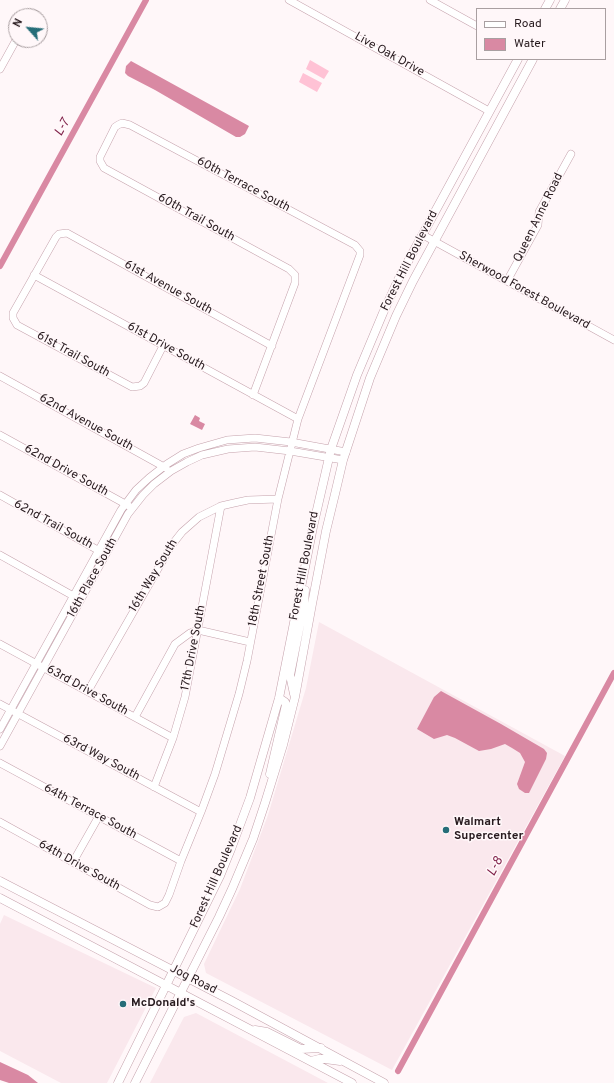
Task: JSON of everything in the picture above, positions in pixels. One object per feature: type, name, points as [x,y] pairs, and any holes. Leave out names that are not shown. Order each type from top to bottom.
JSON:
[{"type":"main road","name":"Forest Hill Boulevard","points":[[118,1083],[220,876],[250,798],[278,698],[313,527],[331,449],[357,375],[399,278],[517,60]]},
{"type":"main road","name":"Forest Hill Boulevard","points":[[135,1083],[232,889],[253,839],[265,803],[283,745],[295,697],[326,531],[343,460],[370,378],[413,281],[532,60]]},
{"type":"main road","points":[[295,697],[290,676],[304,605],[305,584],[302,579]]},
{"type":"main road","points":[[265,803],[286,705],[285,702],[278,698]]},
{"type":"main road","name":"Jog Road","points":[[0,880],[173,970],[384,1083]]},
{"type":"main road","name":"Jog Road","points":[[0,898],[352,1083]]},
{"type":"main road","points":[[250,1030],[267,1032],[301,1049],[320,1048]]},
{"type":"main road","points":[[311,1061],[325,1059],[345,1062]]},
{"type":"street","name":"Live Oak Drive","points":[[289,0],[489,111]]},
{"type":"street","points":[[430,0],[476,25]]},
{"type":"street","points":[[0,69],[12,48]]},
{"type":"street","name":"60th Trail South","points":[[122,123],[115,127],[101,153],[100,161],[104,168],[289,269],[294,275],[295,283],[272,346]]},
{"type":"street","name":"60th Terrace South","points":[[122,123],[130,125],[348,241],[355,245],[360,251]]},
{"type":"street","name":"Queen Anne Road","points":[[507,281],[538,225],[539,212],[571,154]]},
{"type":"street","name":"61st Avenue South","points":[[34,275],[56,237],[63,233],[71,234],[272,346]]},
{"type":"street","name":"Sherwood Forest Boulevard","points":[[423,235],[614,340]]},
{"type":"street","name":"18th Street South","points":[[158,907],[165,902],[169,895],[215,774],[228,732],[239,694],[278,499],[298,419],[359,260],[360,251]]},
{"type":"street","name":"61st Trail South","points":[[34,275],[13,314],[13,318],[17,325],[128,386],[137,387],[144,383],[164,346]]},
{"type":"street","name":"61st Drive South","points":[[34,275],[298,419]]},
{"type":"street","points":[[253,395],[272,346]]},
{"type":"street","name":"62nd Avenue South","points":[[0,376],[171,471]]},
{"type":"street","name":"62nd Drive South","points":[[0,435],[132,508]]},
{"type":"street","name":"16th Place South","points":[[0,729],[125,504],[140,486],[163,466],[183,454],[210,444],[256,438],[346,452]]},
{"type":"street","points":[[222,442],[224,450]]},
{"type":"street","name":"16th Place South","points":[[0,746],[132,508],[142,495],[154,484],[171,471],[187,462],[224,450],[244,447],[290,451],[343,460]]},
{"type":"street","name":"62nd Trail South","points":[[0,495],[106,555]]},
{"type":"street","name":"16th Way South","points":[[88,691],[173,542],[182,532],[192,523],[221,506],[248,500],[278,499]]},
{"type":"street","name":"17th Drive South","points":[[154,786],[173,738],[185,697],[221,506]]},
{"type":"street","points":[[0,555],[81,600]]},
{"type":"street","points":[[135,717],[176,644],[186,636],[198,630],[250,642]]},
{"type":"street","name":"63rd Drive South","points":[[0,644],[173,738]]},
{"type":"street","name":"63rd Way South","points":[[0,704],[201,812]]},
{"type":"street","name":"64th Terrace South","points":[[0,763],[181,861]]},
{"type":"street","points":[[73,862],[99,816]]},
{"type":"street","name":"64th Drive South","points":[[0,822],[150,905],[158,907]]},
{"type":"shaded area","points":[[310,60],[329,71],[324,79],[306,69]]},
{"type":"shaded area","points":[[303,73],[322,83],[317,92],[299,82]]},
{"type":"shaded area","points":[[319,622],[565,756],[392,1070],[206,973],[204,964],[240,889],[268,815],[306,688]]},
{"type":"shaded area","points":[[4,915],[156,988],[107,1083],[61,1083],[0,1051],[0,924]]},
{"type":"shaded area","points":[[196,1013],[328,1083],[150,1083],[184,1017]]},
{"type":"water","points":[[131,61],[249,126],[245,134],[240,137],[236,137],[128,76],[125,73],[126,66]]},
{"type":"water","points":[[195,415],[200,418],[199,421],[205,424],[202,430],[190,424]]},
{"type":"water","points":[[441,691],[544,749],[547,753],[546,759],[529,793],[525,793],[519,789],[517,784],[525,762],[520,753],[505,744],[479,751],[447,735],[434,739],[417,729],[434,697]]},
{"type":"water","points":[[0,1062],[28,1075],[38,1083],[9,1083],[0,1080]]},
{"type":"waterway","name":"L-7","points":[[0,266],[146,0]]},
{"type":"waterway","name":"L-8","points":[[398,1071],[614,673]]},
{"type":"place","name":"Walmart Supercenter","points":[[446,830]]},
{"type":"place","name":"McDonald's","points":[[123,1004]]}]
